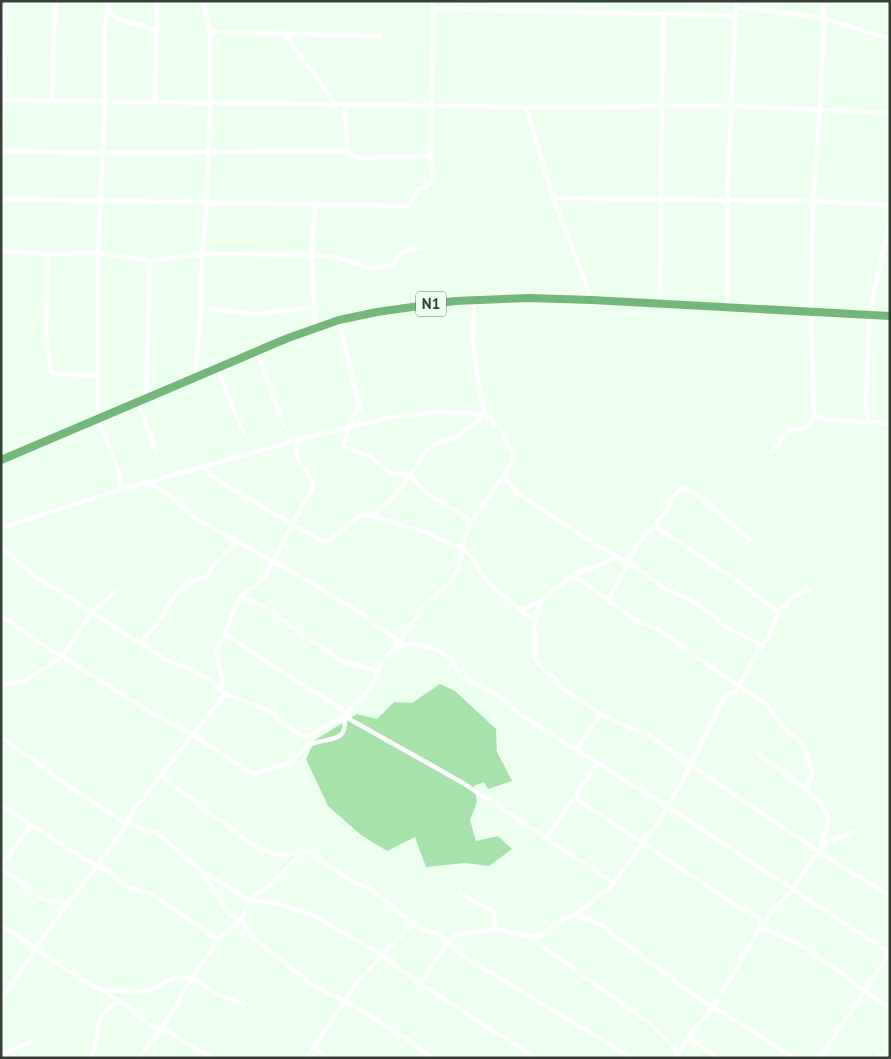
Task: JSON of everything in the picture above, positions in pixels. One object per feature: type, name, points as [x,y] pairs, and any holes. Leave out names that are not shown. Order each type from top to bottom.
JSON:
[{"type":"highway","name":"N1","points":[[1,460],[315,328],[339,320],[377,312],[456,301],[528,298],[890,316]]},
{"type":"street","points":[[6,1],[1,150],[102,153],[347,151],[356,158],[431,156]]},
{"type":"street","points":[[52,101],[55,1]]},
{"type":"street","points":[[107,1],[108,11],[104,29],[104,102],[98,253],[98,419],[118,469],[122,489]]},
{"type":"street","points":[[154,102],[157,1]]},
{"type":"street","points":[[195,377],[207,202],[210,103],[210,32],[203,1]]},
{"type":"street","points":[[1,199],[410,206],[417,191],[433,182],[431,156],[433,1]]},
{"type":"street","points":[[773,452],[782,438],[791,429],[803,430],[808,427],[814,416],[811,312],[813,201],[820,110],[824,18],[822,1]]},
{"type":"street","points":[[727,308],[728,199],[736,4],[824,18],[890,39]]},
{"type":"street","points":[[433,10],[736,16]]},
{"type":"street","points":[[108,11],[122,20],[142,25],[156,32]]},
{"type":"street","points":[[660,304],[663,14]]},
{"type":"street","points":[[210,32],[380,36]]},
{"type":"street","points":[[284,34],[336,104]]},
{"type":"street","points":[[2,100],[526,107],[732,106],[890,113]]},
{"type":"street","points":[[345,104],[347,151]]},
{"type":"street","points":[[526,107],[553,198],[592,300]]},
{"type":"street","points":[[553,198],[813,201],[890,206]]},
{"type":"street","points":[[315,204],[312,255],[315,328]]},
{"type":"street","points":[[868,421],[866,406],[869,315],[890,222]]},
{"type":"street","points":[[1,252],[48,254],[98,253],[150,261],[202,254],[312,255],[336,257],[369,268],[393,265],[401,254],[421,246]]},
{"type":"street","points":[[48,254],[46,334],[51,373],[98,376]]},
{"type":"street","points":[[150,261],[142,401],[157,453]]},
{"type":"street","points":[[1,547],[32,574],[165,659],[195,671],[225,694],[272,712],[283,724],[303,736],[309,736],[345,715],[362,697],[376,678],[377,670],[381,663],[398,644],[425,606],[453,578],[459,567],[462,547],[471,521],[513,461],[513,452],[507,444],[503,432],[486,414],[478,382],[473,341],[474,300]]},
{"type":"street","points":[[201,308],[257,314],[314,306]]},
{"type":"street","points":[[339,320],[360,409],[353,416],[343,446],[370,456],[389,473],[410,475],[424,491],[471,521]]},
{"type":"street","points":[[257,351],[284,426]]},
{"type":"street","points":[[217,368],[244,434]]},
{"type":"street","points":[[1,528],[122,489],[297,440],[392,416],[438,412],[486,414]]},
{"type":"street","points":[[373,515],[395,495],[429,447],[456,438],[486,414]]},
{"type":"street","points":[[814,416],[828,420],[890,423]]},
{"type":"street","points":[[220,689],[224,680],[220,672],[216,652],[240,597],[264,578],[312,487],[312,480],[298,462],[297,440]]},
{"type":"street","points":[[206,467],[208,472],[220,482],[323,542],[333,540],[350,521],[366,514],[425,532],[452,546],[462,547],[472,558],[488,583],[534,620]]},
{"type":"street","points":[[504,475],[516,493],[596,545],[627,562],[662,587],[696,603],[730,629],[762,645]]},
{"type":"street","points":[[148,482],[172,498],[192,516],[365,616],[398,644],[414,644],[437,650],[452,660],[460,676],[497,694],[519,714],[668,807],[890,953],[820,1058]]},
{"type":"street","points":[[608,600],[638,543],[666,512],[673,497],[681,488],[685,488],[700,498],[749,539]]},
{"type":"street","points":[[654,526],[747,588],[779,613]]},
{"type":"street","points":[[141,643],[160,620],[175,593],[184,585],[206,577],[214,564],[236,541]]},
{"type":"street","points":[[521,610],[542,601],[573,574],[618,557]]},
{"type":"street","points":[[573,574],[636,621],[654,627],[768,706],[783,727],[803,745],[813,773],[804,789]]},
{"type":"street","points":[[420,984],[453,935],[496,929],[528,936],[544,935],[561,920],[574,915],[610,888],[668,807],[724,698],[739,686],[768,637],[779,613],[794,596],[810,589]]},
{"type":"street","points":[[1,685],[20,682],[40,672],[63,656],[92,612],[115,592]]},
{"type":"street","points":[[240,597],[257,603],[344,662],[377,670]]},
{"type":"street","points":[[542,601],[534,620],[535,658],[540,666],[555,678],[564,690],[601,714],[649,736],[819,852],[890,896]]},
{"type":"street","points":[[1,616],[51,650],[144,708],[192,734],[253,774],[289,763],[312,744],[335,739],[343,733],[345,715]]},
{"type":"street","points":[[224,634],[345,715],[455,779],[613,883]]},
{"type":"street","points":[[1,998],[98,864],[135,808],[225,694]]},
{"type":"street","points":[[576,750],[601,714]]},
{"type":"street","points":[[2,739],[126,824],[157,833],[200,870],[249,900],[271,902],[312,915],[382,955],[420,984],[536,1058]]},
{"type":"street","points":[[759,754],[821,803],[830,818],[819,852]]},
{"type":"street","points":[[545,839],[598,763]]},
{"type":"street","points":[[161,776],[249,842],[280,855],[310,852],[350,880],[369,888],[413,924],[438,934],[468,958],[632,1058]]},
{"type":"street","points":[[574,797],[732,903],[764,921]]},
{"type":"street","points":[[1,805],[83,858],[98,864],[129,888],[151,894],[219,939]]},
{"type":"street","points":[[32,825],[1,867],[41,897],[49,901],[68,903]]},
{"type":"street","points":[[528,936],[648,1022],[677,1055],[714,1006],[764,921],[793,889],[819,852],[827,844],[855,830]]},
{"type":"street","points":[[138,1058],[161,1030],[192,978],[219,939],[241,920],[249,900],[272,884],[302,853]]},
{"type":"street","points":[[200,870],[220,898],[228,914],[241,920],[250,935],[260,944],[308,982],[368,1014],[411,1042],[431,1058]]},
{"type":"street","points":[[458,893],[494,911],[496,929]]},
{"type":"street","points":[[574,915],[598,923],[688,991],[795,1058]]},
{"type":"street","points":[[1,924],[74,975],[120,1001],[161,1030],[212,1058]]},
{"type":"street","points":[[306,1058],[360,980],[413,924]]},
{"type":"street","points":[[760,927],[805,947],[890,1009]]},
{"type":"street","points":[[99,990],[143,992],[173,978],[192,978],[217,994],[244,1004]]},
{"type":"street","points":[[90,1058],[96,1050],[97,1024],[109,1006],[120,1001]]},
{"type":"street","points":[[689,1038],[718,1058]]},
{"type":"street","points":[[1,1054],[31,1041]]},
{"type":"street","points":[[314,1048],[328,1058]]},
{"type":"street","points":[[877,1052],[884,1058]]},
{"type":"street","points":[[1,1054],[6,1058]]},
{"type":"green space","points":[[440,684],[455,691],[496,729],[497,752],[512,781],[488,789],[484,782],[474,786],[477,802],[470,820],[476,841],[498,836],[512,849],[489,866],[465,863],[426,867],[415,837],[387,851],[361,835],[328,806],[306,759],[315,740],[357,714],[377,719],[394,702],[412,703]]}]
